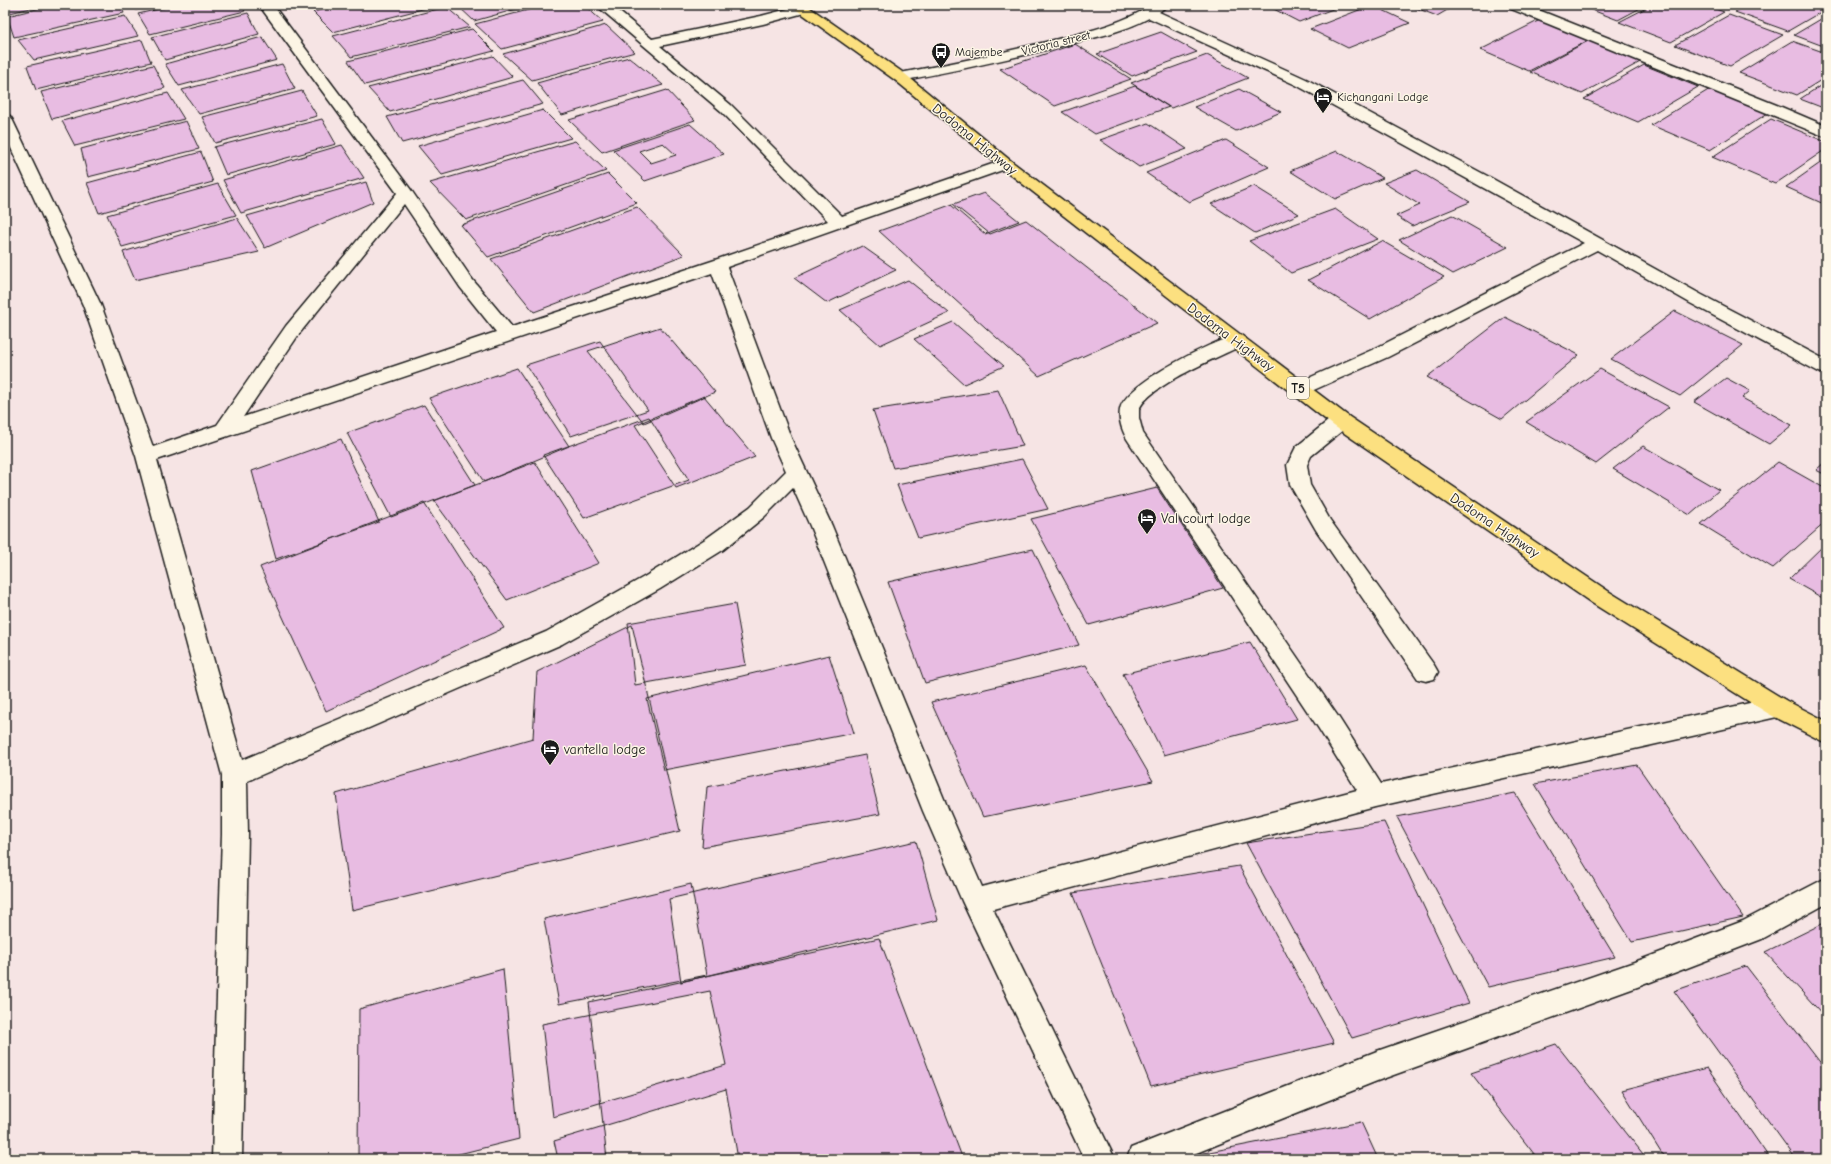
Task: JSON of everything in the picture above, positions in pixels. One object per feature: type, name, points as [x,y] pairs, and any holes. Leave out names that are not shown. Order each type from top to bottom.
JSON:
[{"type":"highway","name":"Dodoma Highway","points":[[800,7],[900,77],[1006,164],[1341,421],[1600,596],[1777,707],[1826,733]]},
{"type":"street","points":[[266,5],[405,194],[466,283],[508,334]]},
{"type":"street","points":[[603,5],[726,108],[839,223]]},
{"type":"street","points":[[1514,5],[1774,109],[1826,132]]},
{"type":"street","points":[[650,44],[763,20],[800,7]]},
{"type":"street","points":[[1156,9],[1301,82],[1478,177],[1696,299],[1826,368]]},
{"type":"street","name":"Victoria street","points":[[900,77],[1048,46],[1110,29],[1156,9]]},
{"type":"street","points":[[5,119],[92,304],[146,456],[234,774],[236,834],[227,1159]]},
{"type":"street","points":[[146,456],[718,265],[1006,164]]},
{"type":"street","points":[[225,429],[278,350],[355,252],[405,194]]},
{"type":"street","points":[[1300,389],[1381,353],[1596,244]]},
{"type":"street","points":[[718,265],[781,438],[821,526],[936,812],[975,901],[1100,1159]]},
{"type":"street","points":[[1236,341],[1151,384],[1133,402],[1128,417],[1134,434],[1328,722],[1375,796]]},
{"type":"street","points":[[1341,421],[1302,452],[1297,465],[1300,485],[1323,525],[1426,672]]},
{"type":"street","points":[[234,774],[554,638],[652,583],[715,544],[757,512],[797,472]]},
{"type":"street","points":[[975,901],[1375,796],[1777,707]]},
{"type":"street","points":[[1142,1159],[1377,1066],[1640,973],[1752,930],[1826,890]]},
{"type":"building","points":[[7,5],[43,5],[10,13]]},
{"type":"building","points":[[54,5],[120,5],[124,13],[14,37],[7,16]]},
{"type":"building","points":[[133,5],[158,5],[136,10]]},
{"type":"building","points":[[176,5],[241,5],[245,11],[150,34],[138,14]]},
{"type":"building","points":[[341,5],[438,5],[333,32],[313,12]]},
{"type":"building","points":[[457,5],[531,5],[474,21]]},
{"type":"building","points":[[547,5],[584,5],[603,22],[502,49],[475,24]]},
{"type":"building","points":[[1266,5],[1343,5],[1299,22]]},
{"type":"building","points":[[1372,5],[1410,23],[1348,48],[1310,29]]},
{"type":"building","points":[[1408,5],[1456,5],[1437,16]]},
{"type":"building","points":[[1579,5],[1646,5],[1618,20]]},
{"type":"building","points":[[1652,5],[1704,5],[1724,12],[1671,42],[1619,22]]},
{"type":"building","points":[[1747,5],[1826,5],[1826,9],[1788,31],[1735,12]]},
{"type":"building","points":[[446,7],[470,27],[351,57],[333,36]]},
{"type":"building","points":[[248,13],[259,34],[165,60],[152,37]]},
{"type":"building","points":[[1729,15],[1783,35],[1730,66],[1675,45]]},
{"type":"building","points":[[125,16],[138,36],[34,60],[18,40]]},
{"type":"building","points":[[1826,16],[1826,47],[1794,35]]},
{"type":"building","points":[[1540,20],[1589,40],[1529,71],[1480,50]]},
{"type":"building","points":[[606,25],[635,52],[532,80],[503,54]]},
{"type":"building","points":[[472,29],[494,51],[365,85],[348,61]]},
{"type":"building","points":[[1161,32],[1197,52],[1132,76],[1097,54]]},
{"type":"building","points":[[262,37],[277,60],[179,86],[165,64]]},
{"type":"building","points":[[142,40],[151,62],[36,90],[27,66]]},
{"type":"building","points":[[1590,40],[1642,61],[1582,94],[1530,72]]},
{"type":"building","points":[[1792,41],[1826,53],[1826,77],[1797,95],[1739,73]]},
{"type":"building","points":[[1075,44],[1131,79],[1055,106],[1000,69]]},
{"type":"building","points":[[1207,55],[1248,78],[1171,108],[1131,83]]},
{"type":"building","points":[[493,56],[513,77],[390,112],[368,88]]},
{"type":"building","points":[[629,57],[663,85],[562,115],[537,83]]},
{"type":"building","points":[[282,64],[295,89],[199,114],[182,90]]},
{"type":"building","points":[[153,65],[165,88],[52,119],[41,92]]},
{"type":"building","points":[[1644,65],[1698,87],[1638,122],[1584,99]]},
{"type":"building","points":[[523,80],[543,104],[402,143],[387,117]]},
{"type":"building","points":[[1826,82],[1826,109],[1800,99]]},
{"type":"building","points":[[1135,86],[1169,107],[1095,134],[1062,112]]},
{"type":"building","points":[[1239,89],[1281,112],[1236,131],[1194,107]]},
{"type":"building","points":[[1710,89],[1768,113],[1710,150],[1651,125]]},
{"type":"building","points":[[667,90],[695,120],[602,152],[569,120]]},
{"type":"building","points":[[302,91],[317,116],[215,143],[202,117]]},
{"type":"building","points":[[168,93],[184,119],[75,146],[62,121]]},
{"type":"building","points":[[543,110],[571,138],[442,175],[418,146]]},
{"type":"building","points":[[322,119],[336,144],[226,175],[214,147]]},
{"type":"building","points":[[1771,119],[1826,142],[1826,149],[1775,184],[1712,157]]},
{"type":"building","points":[[186,121],[199,149],[88,177],[81,149]]},
{"type":"building","points":[[1148,123],[1187,149],[1139,167],[1100,140]]},
{"type":"building","points":[[690,124],[724,154],[645,181],[613,150]],"holes":[[[663,143],[676,155],[651,163],[639,151]]]},
{"type":"building","points":[[1226,140],[1269,167],[1189,202],[1146,173]]},
{"type":"building","points":[[575,141],[606,171],[466,220],[430,183]]},
{"type":"building","points":[[342,145],[364,178],[241,213],[223,180]]},
{"type":"building","points":[[1337,151],[1383,178],[1335,199],[1290,171]]},
{"type":"building","points":[[201,152],[213,182],[99,213],[87,183]]},
{"type":"building","points":[[1826,159],[1826,205],[1786,187]]},
{"type":"building","points":[[1417,170],[1470,202],[1412,226],[1396,216],[1420,205],[1384,183]]},
{"type":"building","points":[[608,174],[637,203],[488,257],[461,225]]},
{"type":"building","points":[[366,182],[373,202],[265,248],[247,216]]},
{"type":"building","points":[[218,184],[236,215],[122,247],[107,215]]},
{"type":"building","points":[[1254,186],[1299,214],[1255,233],[1211,204]]},
{"type":"building","points":[[984,193],[1019,221],[985,234],[951,205]]},
{"type":"building","points":[[953,204],[990,234],[1026,220],[1157,323],[1039,376],[879,231]]},
{"type":"building","points":[[637,207],[684,255],[534,312],[491,259]]},
{"type":"building","points":[[1335,209],[1378,239],[1291,273],[1249,241]]},
{"type":"building","points":[[1452,215],[1508,247],[1453,274],[1399,240]]},
{"type":"building","points":[[237,218],[259,252],[135,280],[123,252]]},
{"type":"building","points":[[1382,241],[1444,277],[1370,319],[1308,280]]},
{"type":"building","points":[[862,246],[896,270],[827,303],[794,278]]},
{"type":"building","points":[[908,280],[949,313],[880,345],[840,310]]},
{"type":"building","points":[[1675,311],[1743,345],[1680,396],[1611,359]]},
{"type":"building","points":[[1505,317],[1579,355],[1502,419],[1427,377]]},
{"type":"building","points":[[953,322],[1004,366],[964,384],[914,339]]},
{"type":"building","points":[[660,327],[715,392],[644,423],[588,351]]},
{"type":"building","points":[[600,341],[648,410],[571,436],[526,365]]},
{"type":"building","points":[[517,368],[569,446],[484,482],[429,398]]},
{"type":"building","points":[[1600,369],[1669,407],[1596,464],[1526,422]]},
{"type":"building","points":[[1726,378],[1750,391],[1742,398],[1792,425],[1769,444],[1694,402]]},
{"type":"building","points":[[998,390],[1023,446],[893,468],[873,410]]},
{"type":"building","points":[[704,396],[755,457],[676,488],[635,425]]},
{"type":"building","points":[[424,405],[475,485],[391,517],[347,433]]},
{"type":"building","points":[[649,417],[689,480],[584,518],[543,455]]},
{"type":"building","points":[[341,439],[379,522],[276,559],[252,471]]},
{"type":"building","points":[[1643,446],[1719,490],[1690,515],[1613,469]]},
{"type":"building","points":[[1022,459],[1048,509],[918,538],[897,485]]},
{"type":"building","points":[[1826,461],[1826,475],[1816,470]]},
{"type":"building","points":[[535,462],[599,563],[507,600],[434,501]]},
{"type":"building","points":[[1778,462],[1826,489],[1826,522],[1773,568],[1701,524]]},
{"type":"building","points":[[1157,488],[1223,588],[1089,625],[1031,519]]},
{"type":"building","points":[[424,503],[504,628],[326,711],[260,567]]},
{"type":"building","points":[[1826,543],[1826,600],[1789,579]]},
{"type":"building","points":[[1033,549],[1079,645],[925,683],[888,582]]},
{"type":"building","points":[[735,604],[746,665],[635,685],[628,623]]},
{"type":"building","name":"vantella lodge","points":[[632,625],[680,831],[352,910],[336,794],[533,738],[537,672]]},
{"type":"building","points":[[1250,642],[1297,719],[1164,755],[1123,674]]},
{"type":"building","points":[[829,655],[854,733],[664,770],[647,699]]},
{"type":"building","points":[[1086,665],[1153,781],[983,817],[931,702]]},
{"type":"building","points":[[865,755],[880,814],[702,847],[707,787]]},
{"type":"building","points":[[1637,765],[1743,917],[1632,942],[1535,784]]},
{"type":"building","points":[[1515,793],[1615,957],[1488,987],[1397,817]]},
{"type":"building","points":[[1384,822],[1469,1003],[1352,1038],[1246,843]]},
{"type":"building","points":[[916,841],[938,920],[681,982],[669,899]]},
{"type":"building","points":[[1239,866],[1334,1043],[1151,1086],[1073,893]]},
{"type":"building","points":[[691,884],[707,975],[559,1004],[544,919]]},
{"type":"building","points":[[1826,922],[1826,1018],[1765,952]]},
{"type":"building","points":[[879,938],[962,1157],[952,1159],[607,1159],[589,1002]]},
{"type":"building","points":[[1746,966],[1826,1070],[1826,1159],[1796,1159],[1674,991]]},
{"type":"building","points":[[503,969],[519,1139],[439,1159],[358,1159],[359,1009]]},
{"type":"building","points":[[710,991],[726,1065],[553,1117],[542,1024]]},
{"type":"building","points":[[1556,1044],[1647,1159],[1538,1159],[1471,1073]]},
{"type":"building","points":[[1707,1068],[1770,1159],[1665,1159],[1622,1090]]},
{"type":"building","points":[[726,1089],[738,1159],[558,1159],[554,1141]]},
{"type":"building","points":[[1361,1122],[1378,1159],[1179,1158]]},
{"type":"place","name":"Majembe","points":[[941,69]]},
{"type":"place","name":"Kichangani Lodge","points":[[1323,114]]},
{"type":"place","name":"Val court lodge","points":[[1147,535]]},
{"type":"place","name":"vantella lodge","points":[[550,766]]}]
